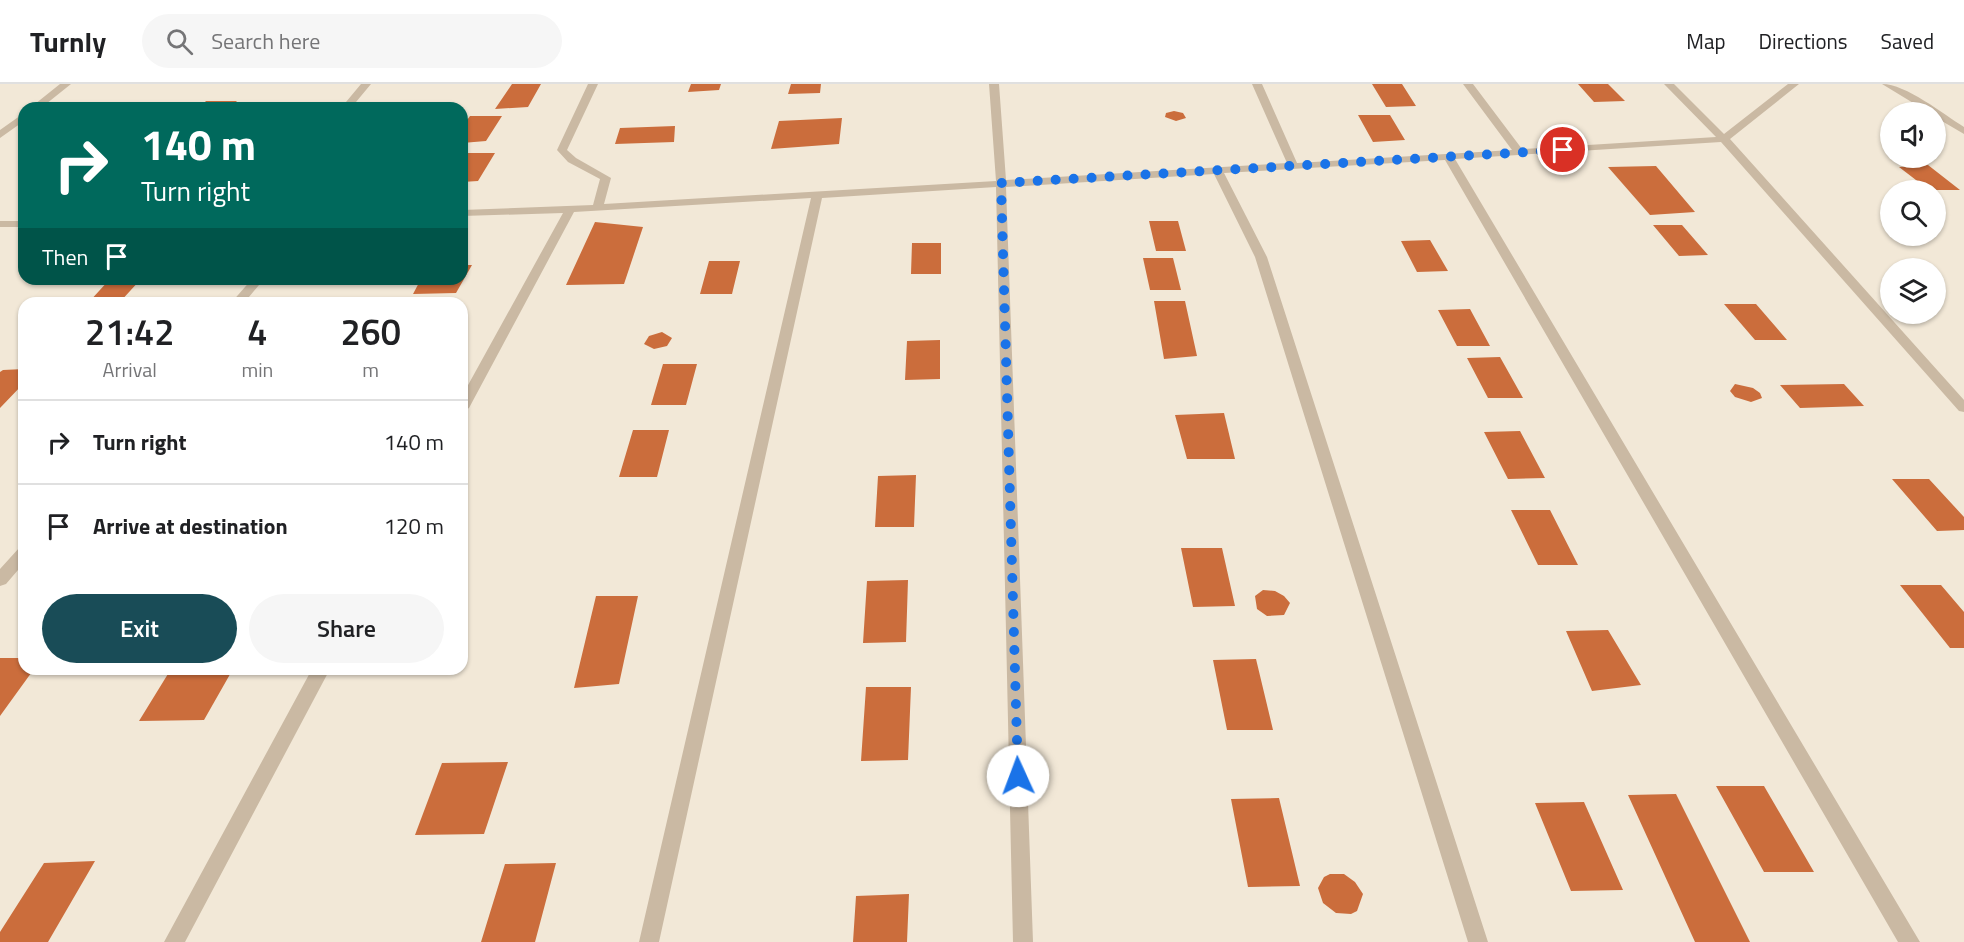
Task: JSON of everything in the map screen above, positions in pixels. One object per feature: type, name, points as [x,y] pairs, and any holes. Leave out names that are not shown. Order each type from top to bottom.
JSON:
[{"type":"street","points":[[43,102],[66,84]]},
{"type":"street","points":[[351,102],[366,84]]},
{"type":"street","points":[[593,84],[562,150],[572,160],[606,178],[598,208]]},
{"type":"street","points":[[994,84],[1001,183],[1023,942]]},
{"type":"street","points":[[1257,84],[1293,166]]},
{"type":"street","points":[[1468,84],[1520,153]]},
{"type":"street","points":[[1669,84],[1724,139],[1964,408]]},
{"type":"street","points":[[468,213],[598,208],[1293,166],[1450,159],[1724,139],[1794,84]]},
{"type":"street","points":[[1887,84],[1916,102]]},
{"type":"street","points":[[1946,120],[1964,130]]},
{"type":"street","points":[[0,135],[18,121]]},
{"type":"street","points":[[1450,159],[1910,942]]},
{"type":"street","points":[[1218,171],[1261,257],[1478,942]]},
{"type":"street","points":[[649,942],[817,195]]},
{"type":"street","points":[[468,397],[570,209]]},
{"type":"street","points":[[1,225],[18,224]]},
{"type":"street","points":[[242,297],[253,285]]},
{"type":"street","points":[[0,580],[18,559]]},
{"type":"street","points":[[174,942],[318,675]]},
{"type":"building","points":[[512,84],[541,84],[528,107],[495,109]]},
{"type":"building","points":[[691,84],[721,84],[719,90],[688,92]]},
{"type":"building","points":[[791,84],[821,84],[820,93],[788,94]]},
{"type":"building","points":[[1372,84],[1402,84],[1416,106],[1386,107]]},
{"type":"building","points":[[1578,84],[1608,84],[1625,101],[1594,102]]},
{"type":"building","points":[[206,101],[237,101],[236,102]]},
{"type":"building","points":[[1174,111],[1183,113],[1186,118],[1176,121],[1165,117],[1166,113]]},
{"type":"building","points":[[1358,115],[1390,115],[1405,140],[1373,142]]},
{"type":"building","points":[[470,116],[502,116],[486,141],[468,142]]},
{"type":"building","points":[[842,118],[839,144],[771,149],[779,121]]},
{"type":"building","points":[[675,126],[674,142],[615,144],[620,128]]},
{"type":"building","points":[[468,153],[495,153],[478,181],[468,182]]},
{"type":"building","points":[[1656,166],[1695,212],[1650,215],[1608,167]]},
{"type":"building","points":[[1900,168],[1932,168],[1960,190],[1946,190],[1946,180],[1916,180]]},
{"type":"building","points":[[1149,221],[1178,221],[1186,251],[1156,251]]},
{"type":"building","points":[[595,222],[643,227],[624,284],[566,285]]},
{"type":"building","points":[[1653,225],[1682,225],[1708,255],[1679,256]]},
{"type":"building","points":[[1430,240],[1448,271],[1417,272],[1401,241]]},
{"type":"building","points":[[912,243],[941,243],[941,274],[911,274]]},
{"type":"building","points":[[1143,258],[1173,258],[1181,290],[1150,290]]},
{"type":"building","points":[[709,261],[740,261],[732,294],[700,294]]},
{"type":"building","points":[[104,285],[136,285],[124,297],[94,297]]},
{"type":"building","points":[[418,285],[461,285],[456,293],[413,294]]},
{"type":"building","points":[[1154,301],[1185,301],[1197,356],[1164,359]]},
{"type":"building","points":[[1724,304],[1756,304],[1787,340],[1755,340]]},
{"type":"building","points":[[1470,309],[1490,346],[1457,346],[1438,310]]},
{"type":"building","points":[[662,332],[672,338],[667,346],[654,349],[644,344],[649,336]]},
{"type":"building","points":[[940,340],[940,379],[905,380],[907,341]]},
{"type":"building","points":[[1500,357],[1523,398],[1488,398],[1467,358]]},
{"type":"building","points":[[663,364],[697,364],[686,405],[651,405]]},
{"type":"building","points":[[18,369],[18,389],[0,408],[0,372]]},
{"type":"building","points":[[1735,384],[1753,388],[1760,393],[1762,398],[1751,402],[1735,397],[1730,391]]},
{"type":"building","points":[[1844,384],[1864,406],[1800,408],[1780,385]]},
{"type":"building","points":[[1224,413],[1235,459],[1187,459],[1175,415]]},
{"type":"building","points":[[633,430],[669,430],[657,477],[619,477]]},
{"type":"building","points":[[1520,431],[1545,478],[1508,479],[1484,432]]},
{"type":"building","points":[[916,475],[914,527],[875,527],[878,476]]},
{"type":"building","points":[[1892,479],[1929,479],[1964,517],[1964,530],[1937,531]]},
{"type":"building","points":[[1511,510],[1550,510],[1578,565],[1538,565]]},
{"type":"building","points":[[1181,548],[1222,548],[1235,606],[1193,607]]},
{"type":"building","points":[[908,580],[906,642],[863,643],[867,581]]},
{"type":"building","points":[[1900,585],[1941,585],[1964,612],[1964,648],[1950,648]]},
{"type":"building","points":[[1263,590],[1275,591],[1290,603],[1284,615],[1267,616],[1257,609],[1255,596]]},
{"type":"building","points":[[596,596],[638,596],[619,684],[574,688]]},
{"type":"building","points":[[1608,630],[1641,685],[1592,691],[1566,631]]},
{"type":"building","points":[[0,658],[18,658],[18,675],[30,675],[0,716]]},
{"type":"building","points":[[1256,659],[1273,730],[1227,730],[1213,660]]},
{"type":"building","points":[[167,675],[230,675],[204,720],[139,721]]},
{"type":"building","points":[[866,687],[911,687],[908,760],[861,761]]},
{"type":"building","points":[[508,762],[484,834],[415,835],[442,763]]},
{"type":"building","points":[[1716,786],[1764,786],[1814,872],[1764,872]]},
{"type":"building","points":[[1676,794],[1750,942],[1695,942],[1628,795]]},
{"type":"building","points":[[1279,798],[1300,886],[1248,887],[1231,799]]},
{"type":"building","points":[[1584,802],[1623,890],[1571,891],[1535,803]]},
{"type":"building","points":[[95,861],[48,942],[0,942],[0,932],[44,863]]},
{"type":"building","points":[[556,863],[535,942],[481,942],[505,864]]},
{"type":"building","points":[[1330,874],[1344,874],[1355,882],[1363,894],[1357,911],[1351,914],[1336,913],[1323,903],[1318,888],[1324,877]]},
{"type":"building","points":[[909,894],[907,942],[853,942],[856,896]]},
{"type":"route","points":[[1018,776],[1001,183],[1450,159],[1563,150]]}]
